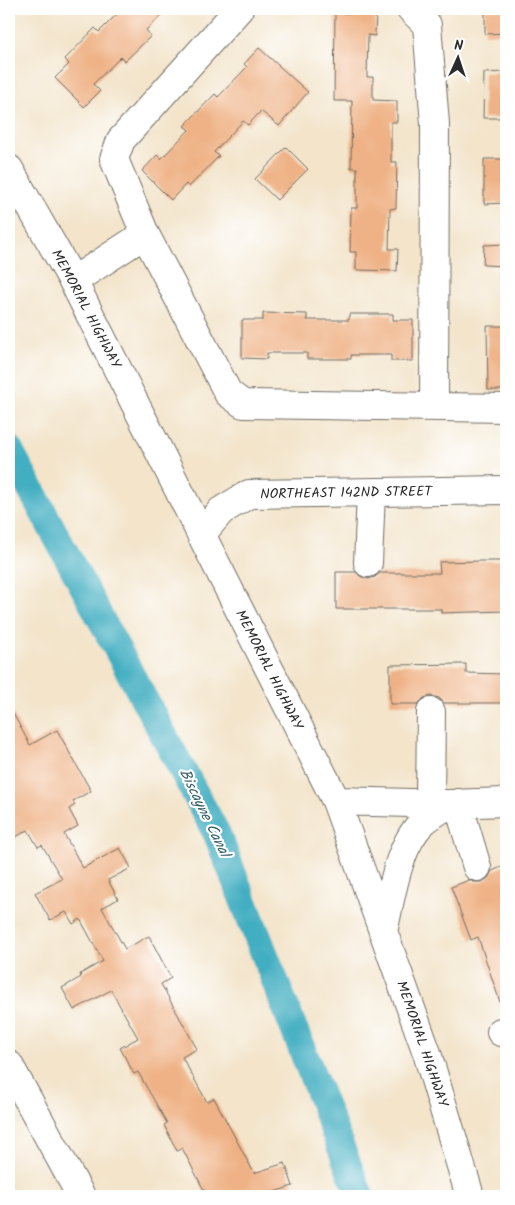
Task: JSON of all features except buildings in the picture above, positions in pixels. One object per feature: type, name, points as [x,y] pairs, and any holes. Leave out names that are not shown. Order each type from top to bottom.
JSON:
[{"type":"street","points":[[239,9],[120,140],[114,159],[145,234],[228,393],[243,404],[506,408]]},
{"type":"street","points":[[411,9],[427,25],[435,124],[434,407]]},
{"type":"street","name":"MEMORIAL HIGHWAY","points":[[9,168],[73,280],[336,801],[427,1053],[470,1196]]},
{"type":"street","points":[[73,280],[145,234]]},
{"type":"street","name":"NORTHEAST 142ND STREET","points":[[201,535],[221,512],[249,494],[506,490]]},
{"type":"street","points":[[368,563],[371,492]]},
{"type":"street","points":[[431,712],[446,803],[477,867]]},
{"type":"street","points":[[336,801],[506,802]]},
{"type":"street","points":[[383,932],[399,864],[409,840],[423,822],[446,803]]},
{"type":"street","points":[[9,1065],[81,1196]]},
{"type":"waterway","name":"Biscayne Canal","points":[[9,449],[217,834],[360,1196]]}]
